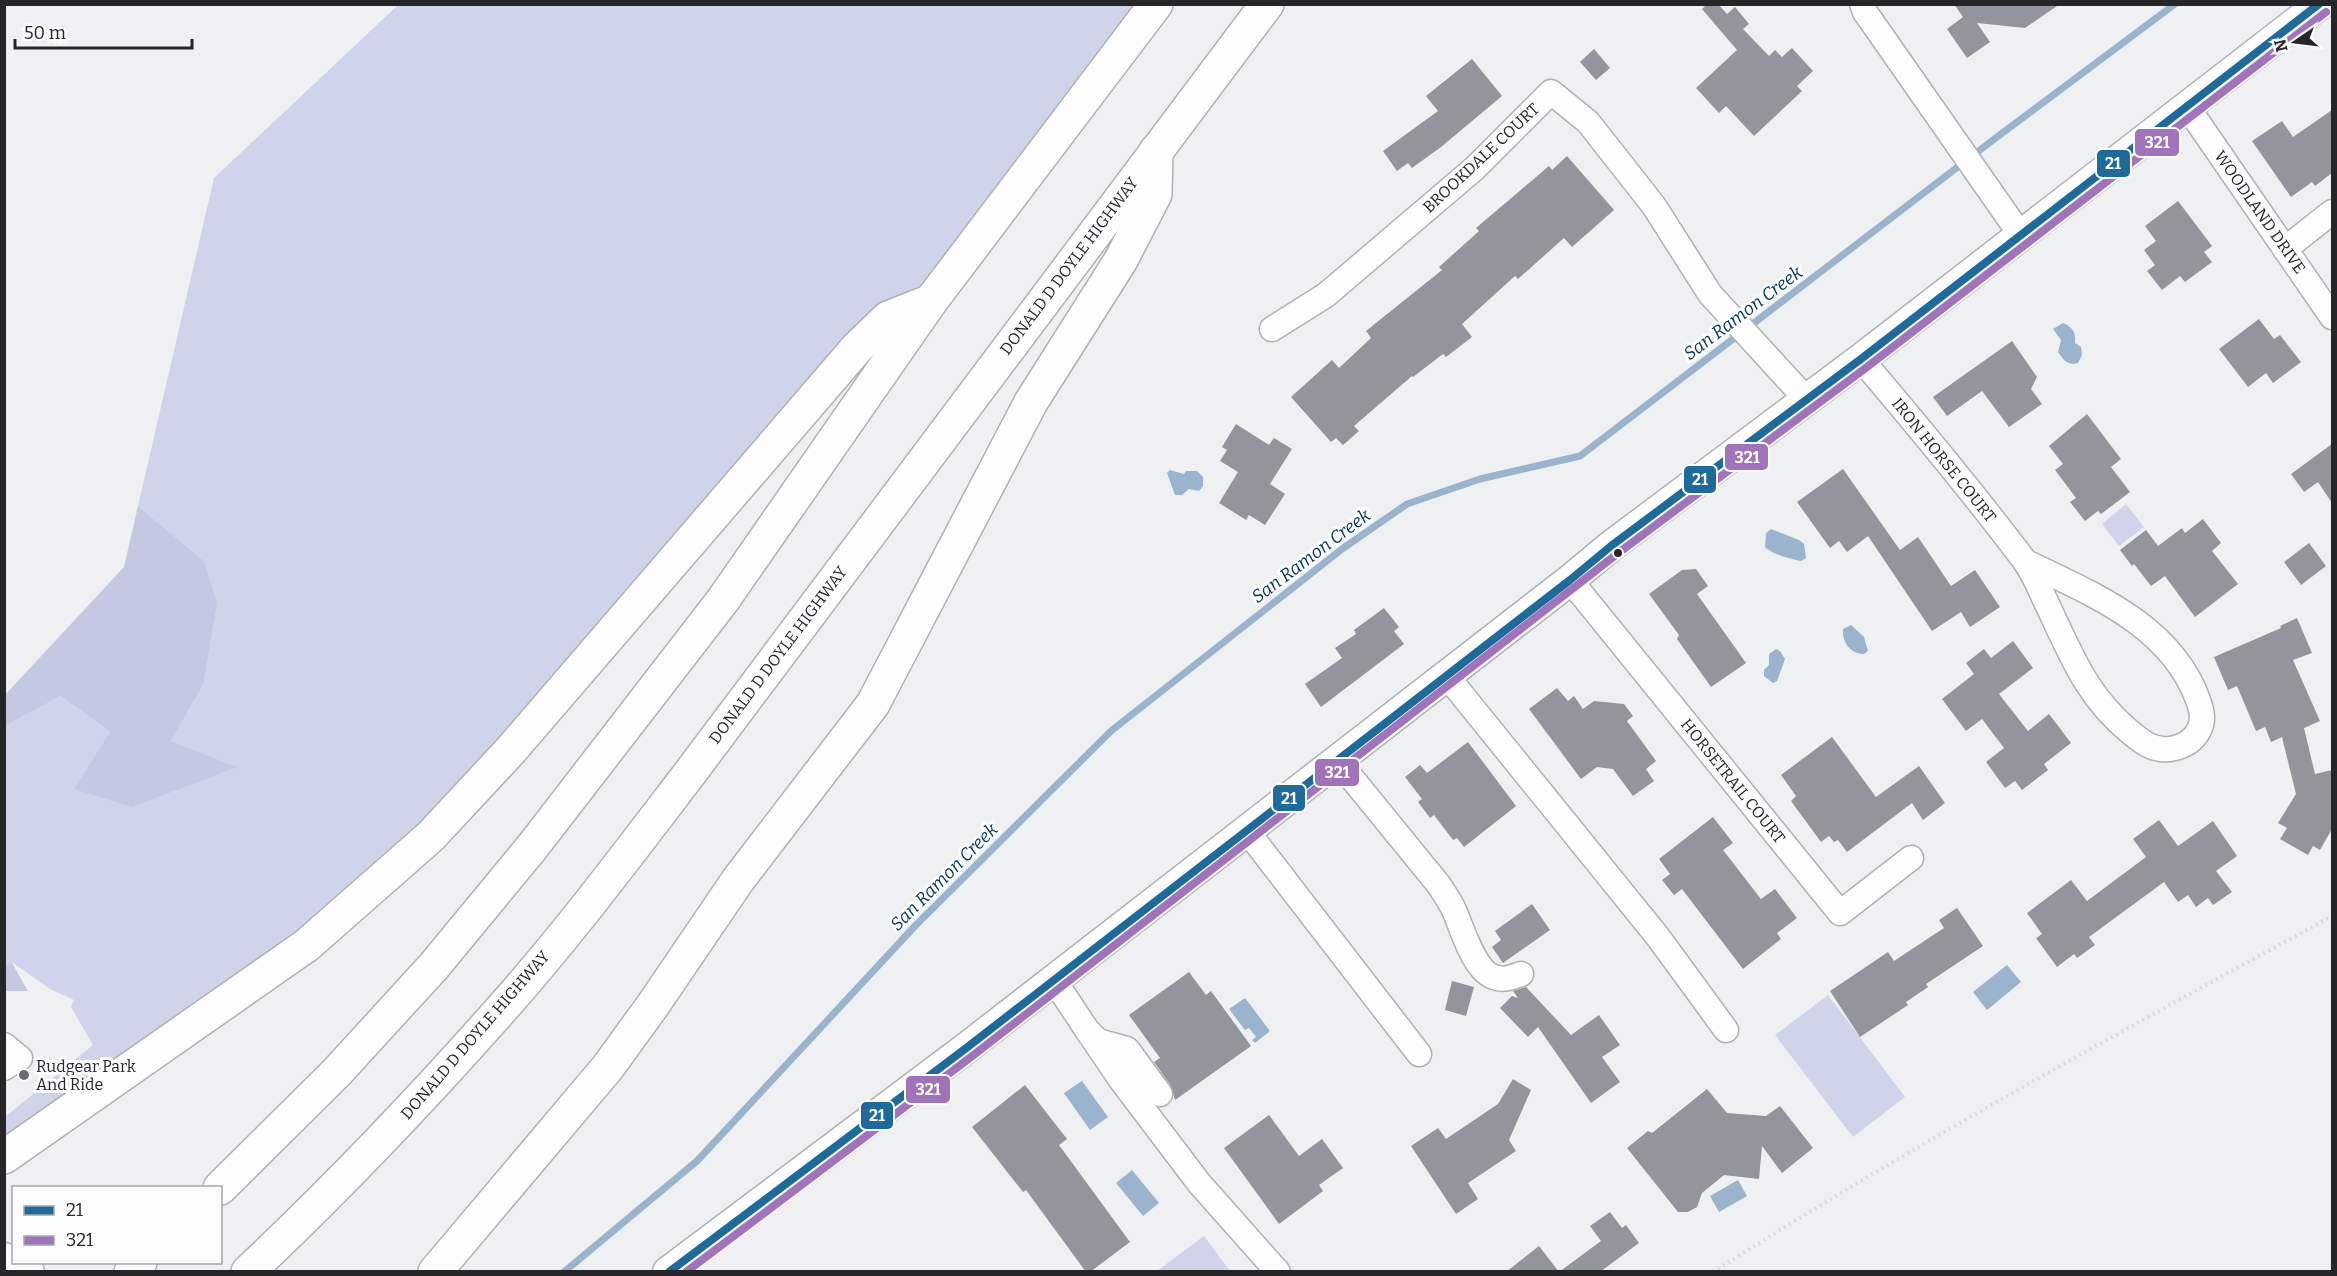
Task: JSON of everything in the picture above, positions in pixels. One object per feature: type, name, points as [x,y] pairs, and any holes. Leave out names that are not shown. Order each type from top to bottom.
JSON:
[{"type":"highway","points":[[223,1185],[337,1072],[427,974],[533,846],[723,600],[931,301],[1156,4]]},
{"type":"highway","name":"DONALD D DOYLE HIGHWAY","points":[[248,1272],[398,1122],[499,1012],[597,894],[690,773],[1260,10]]},
{"type":"highway","points":[[435,1272],[608,1067],[738,880],[873,704],[1031,402],[1121,260],[1151,202],[1155,194],[1156,151]]},
{"type":"highway","points":[[4,1157],[307,945],[422,843],[511,750],[857,348],[888,318],[931,301]]},
{"type":"main road","points":[[668,1272],[854,1134],[1611,546],[1861,359],[2320,4]]},
{"type":"main road","points":[[15,1264],[29,1272]]},
{"type":"street","points":[[1862,4],[1865,12],[1925,100],[2020,234]]},
{"type":"street","name":"BROOKDALE COURT","points":[[1272,329],[1326,295],[1475,168],[1551,92],[1588,122],[1654,206],[1710,294],[1807,400]]},
{"type":"street","name":"WOODLAND DRIVE","points":[[2188,108],[2332,317]]},
{"type":"street","points":[[2285,249],[2332,213]]},
{"type":"street","name":"IRON HORSE COURT","points":[[1861,359],[2026,562],[2084,681],[2112,717],[2147,746],[2167,749],[2185,746],[2197,734],[2203,722],[2200,707],[2192,682],[2156,637],[2126,613],[2097,596],[2026,562]]},
{"type":"street","name":"HORSETRAIL COURT","points":[[1570,580],[1840,913],[1911,858]]},
{"type":"street","points":[[1446,675],[1658,937],[1726,1030]]},
{"type":"street","points":[[1337,760],[1439,885],[1453,907],[1476,960],[1485,972],[1494,977],[1507,979],[1521,974]]},
{"type":"street","points":[[1247,831],[1419,1054]]},
{"type":"street","points":[[1054,980],[1121,1080],[1199,1184],[1278,1272]]},
{"type":"street","points":[[1087,1030],[1098,1041],[1127,1049],[1160,1094]]},
{"type":"street","points":[[4,1045],[20,1058],[4,1068]]},
{"type":"path","points":[[1713,1272],[1847,1188],[2090,1049],[2332,916]]},
{"type":"shaded area","points":[[398,5],[1156,5],[931,301],[888,318],[431,836],[5,1157],[5,1117],[93,1045],[71,1007],[74,1000],[50,989],[13,963],[5,967],[5,726],[61,696],[110,732],[236,767],[171,741],[203,685],[204,561],[138,506],[214,178]]},
{"type":"shaded area","points":[[2063,323],[2071,328],[2075,336],[2075,343],[2081,347],[2082,355],[2078,363],[2068,363],[2058,352],[2061,340],[2053,329]]},
{"type":"shaded area","points":[[1170,470],[1184,474],[1186,471],[1197,471],[1203,477],[1203,486],[1199,491],[1189,489],[1182,495],[1175,495],[1167,473]]},
{"type":"shaded area","points":[[2126,504],[2144,527],[2119,546],[2102,524]]},
{"type":"shaded area","points":[[138,506],[204,561],[217,603],[203,685],[171,741],[237,767],[132,807],[74,789],[110,732],[61,696],[5,726],[4,696],[124,567]]},
{"type":"shaded area","points":[[1771,529],[1804,544],[1806,558],[1801,561],[1786,557],[1765,547],[1766,533]]},
{"type":"shaded area","points":[[1851,625],[1864,637],[1868,651],[1864,654],[1851,650],[1846,643],[1843,629]]},
{"type":"shaded area","points":[[1776,649],[1785,659],[1777,681],[1773,683],[1764,676],[1764,670],[1769,665],[1769,654]]},
{"type":"shaded area","points":[[12,963],[28,991],[5,991],[5,967]]},
{"type":"shaded area","points":[[2007,965],[2021,982],[1987,1010],[1973,992]]},
{"type":"shaded area","points":[[1828,995],[1905,1097],[1853,1137],[1775,1035]]},
{"type":"shaded area","points":[[1245,998],[1270,1031],[1255,1043],[1252,1040],[1256,1037],[1249,1028],[1245,1030],[1229,1009]]},
{"type":"shaded area","points":[[1082,1081],[1108,1117],[1090,1130],[1064,1093]]},
{"type":"shaded area","points":[[1132,1170],[1159,1203],[1143,1216],[1116,1183]]},
{"type":"shaded area","points":[[1738,1180],[1747,1196],[1719,1212],[1710,1196]]},
{"type":"shaded area","points":[[1204,1236],[1230,1271],[1157,1271]]},
{"type":"building","points":[[1707,4],[1718,4],[1727,14],[1735,7],[1749,24],[1743,29],[1769,56],[1775,50],[1782,57],[1792,48],[1813,71],[1797,86],[1802,91],[1754,136],[1726,106],[1719,113],[1696,88],[1737,50],[1702,9]]},
{"type":"building","points":[[1954,4],[2060,4],[2025,28],[1977,23],[1990,42],[1967,58],[1947,29],[1963,17]]},
{"type":"building","points":[[1594,49],[1610,68],[1596,80],[1580,62]]},
{"type":"building","points":[[1472,59],[1502,96],[1412,168],[1408,163],[1397,171],[1383,151],[1438,111],[1426,96]]},
{"type":"building","points":[[2332,110],[2332,173],[2315,186],[2312,182],[2291,197],[2252,141],[2282,121],[2293,137]]},
{"type":"building","points":[[1567,156],[1614,210],[1572,247],[1564,238],[1518,279],[1515,276],[1462,324],[1472,337],[1446,357],[1443,354],[1412,376],[1354,426],[1359,431],[1343,445],[1336,438],[1331,442],[1291,397],[1332,360],[1339,368],[1371,338],[1366,331],[1442,270],[1439,267],[1479,231],[1476,228],[1549,166],[1552,170]]},
{"type":"building","points":[[2178,201],[2212,246],[2204,252],[2212,262],[2185,282],[2180,276],[2162,290],[2147,271],[2155,265],[2144,250],[2156,241],[2145,226]]},
{"type":"building","points":[[2259,319],[2274,339],[2280,335],[2301,362],[2273,383],[2266,373],[2248,387],[2219,349]]},
{"type":"building","points":[[2012,341],[2037,377],[2031,389],[2042,404],[2009,427],[1982,391],[1947,416],[1933,397]]},
{"type":"building","points":[[2087,414],[2121,459],[2111,467],[2130,492],[2101,514],[2098,511],[2085,521],[2070,502],[2076,498],[2055,470],[2063,464],[2049,446]]},
{"type":"building","points":[[1236,424],[1269,445],[1274,438],[1292,449],[1270,484],[1285,494],[1265,525],[1249,515],[1246,520],[1219,503],[1238,472],[1220,461],[1227,450],[1222,447]]},
{"type":"building","points":[[2332,444],[2332,503],[2318,482],[2304,492],[2291,474]]},
{"type":"building","points":[[1843,469],[1900,550],[1918,537],[1951,586],[1975,570],[2000,607],[1970,627],[1961,612],[1932,631],[1868,536],[1847,552],[1839,541],[1830,548],[1797,502]]},
{"type":"building","points":[[2203,519],[2221,543],[2212,551],[2238,584],[2195,617],[2165,576],[2151,586],[2120,550],[2146,530],[2158,546],[2182,528],[2185,533]]},
{"type":"building","points":[[2309,543],[2326,566],[2301,585],[2284,562]]},
{"type":"building","points":[[1696,569],[1708,586],[1697,594],[1746,663],[1711,687],[1677,639],[1679,635],[1649,594],[1682,570]]},
{"type":"building","points":[[1384,608],[1399,627],[1394,631],[1404,644],[1321,707],[1305,684],[1342,658],[1335,648],[1356,634],[1354,630]]},
{"type":"building","points":[[2297,618],[2312,653],[2293,660],[2320,721],[2304,728],[2315,774],[2332,770],[2332,829],[2320,850],[2313,846],[2308,855],[2280,839],[2287,828],[2278,823],[2296,794],[2282,737],[2271,742],[2265,727],[2256,731],[2237,686],[2228,690],[2214,657],[2281,628],[2280,626]]},
{"type":"building","points":[[2013,641],[2033,668],[1999,694],[2028,731],[2049,714],[2071,743],[2044,764],[2048,770],[2022,790],[2015,781],[2005,788],[1986,762],[2004,748],[1982,719],[1966,731],[1942,699],[1974,674],[1966,663],[1984,649],[1991,658]]},
{"type":"building","points":[[1557,688],[1568,701],[1574,696],[1583,709],[1594,701],[1624,704],[1633,716],[1627,721],[1656,761],[1646,769],[1654,781],[1633,796],[1613,769],[1597,767],[1581,779],[1529,709]]},
{"type":"building","points":[[1832,737],[1876,797],[1919,766],[1945,803],[1923,820],[1912,803],[1847,852],[1838,840],[1834,842],[1829,836],[1821,842],[1791,801],[1796,796],[1781,775]]},
{"type":"building","points":[[1468,742],[1516,806],[1464,847],[1457,838],[1453,840],[1434,815],[1430,818],[1418,802],[1422,799],[1405,777],[1420,765],[1427,773]]},
{"type":"building","points":[[1713,817],[1733,843],[1723,850],[1761,899],[1775,889],[1797,918],[1777,933],[1781,939],[1743,969],[1682,889],[1674,895],[1662,880],[1670,874],[1659,859]]},
{"type":"building","points":[[2159,820],[2178,846],[2213,821],[2237,856],[2216,871],[2232,892],[2213,905],[2208,898],[2196,907],[2188,895],[2178,902],[2164,882],[2089,937],[2095,945],[2077,958],[2074,954],[2057,967],[2036,938],[2042,934],[2027,913],[2071,880],[2087,901],[2146,857],[2133,839]]},
{"type":"building","points":[[1532,904],[1550,930],[1503,963],[1492,947],[1501,940],[1495,931]]},
{"type":"building","points":[[1957,908],[1983,946],[1926,984],[1928,987],[1906,1002],[1908,1005],[1860,1037],[1830,991],[1888,952],[1894,961],[1944,928],[1939,920]]},
{"type":"building","points":[[1189,972],[1206,995],[1211,991],[1251,1046],[1175,1100],[1171,1086],[1154,1062],[1160,1058],[1129,1015]]},
{"type":"building","points":[[1452,981],[1474,987],[1466,1016],[1445,1010]]},
{"type":"building","points":[[1526,987],[1571,1035],[1599,1015],[1620,1045],[1602,1057],[1620,1082],[1591,1103],[1538,1027],[1528,1037],[1500,1008],[1512,996],[1518,998],[1513,991]]},
{"type":"building","points":[[1513,1079],[1531,1090],[1509,1140],[1516,1151],[1468,1183],[1478,1199],[1456,1214],[1411,1146],[1438,1128],[1446,1139],[1498,1104]]},
{"type":"building","points":[[1025,1085],[1067,1139],[1059,1145],[1130,1242],[1090,1272],[1086,1272],[1026,1190],[1023,1192],[972,1127]]},
{"type":"building","points":[[1707,1089],[1727,1113],[1766,1116],[1780,1106],[1813,1148],[1782,1173],[1762,1146],[1759,1179],[1724,1175],[1702,1193],[1697,1207],[1688,1212],[1678,1212],[1627,1148],[1648,1131],[1652,1133]]},
{"type":"building","points":[[1269,1115],[1299,1156],[1322,1139],[1343,1168],[1319,1185],[1323,1191],[1279,1224],[1224,1148]]},
{"type":"building","points":[[1610,1212],[1622,1228],[1626,1225],[1639,1243],[1600,1272],[1559,1272],[1601,1241],[1590,1226]]},
{"type":"building","points":[[1539,1246],[1559,1272],[1506,1272]]},
{"type":"waterway","name":"San Ramon Creek","points":[[564,1272],[697,1161],[915,926],[1111,731],[1342,549],[1407,504],[1480,479],[1580,456],[2175,4]]},
{"type":"transit line","name":"21","points":[[669,1272],[965,1049],[1611,546],[1861,359],[2319,4]]},
{"type":"transit line","name":"321","points":[[686,1272],[971,1057],[1617,554],[1867,367],[2326,12]]},
{"type":"place","name":"Rudgear Park And Ride","points":[[24,1075]]}]
